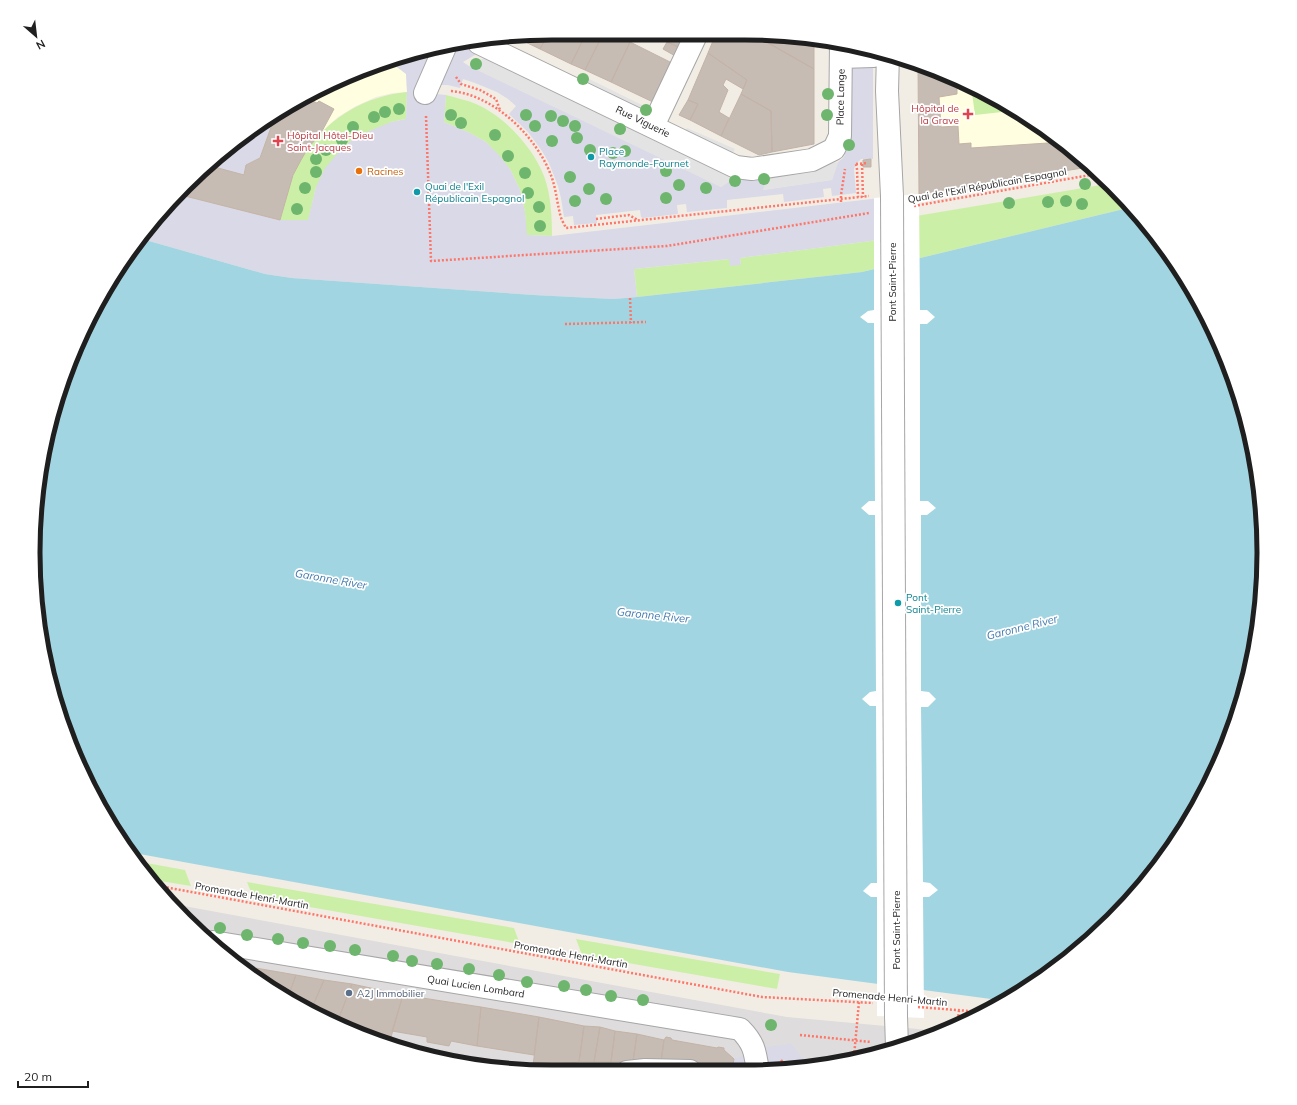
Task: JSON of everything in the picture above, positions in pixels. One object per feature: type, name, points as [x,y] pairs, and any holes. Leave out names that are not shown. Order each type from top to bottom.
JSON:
[{"type":"street","points":[[653,126],[694,40]]},
{"type":"street","name":"Rue Viguerie","points":[[482,45],[736,167],[752,170],[840,156]]},
{"type":"street","name":"Place Lange","points":[[840,156],[843,50]]},
{"type":"street","points":[[425,92],[443,52]]},
{"type":"street","name":"Pont Saint-Pierre","points":[[881,58],[887,91],[892,196],[905,1012],[898,1041]]},
{"type":"street","name":"Quai Lucien Lombard","points":[[222,943],[740,1029],[748,1037],[755,1051],[757,1065]]},
{"type":"path","points":[[461,84],[480,90],[496,98],[500,110]]},
{"type":"path","points":[[448,90],[485,101],[500,110],[524,131],[541,154],[552,176],[560,214],[566,228],[870,196]]},
{"type":"path","points":[[425,92],[431,261],[667,246],[872,213]]},
{"type":"path","points":[[840,156],[841,202]]},
{"type":"path","points":[[856,164],[866,163],[862,164],[863,197]]},
{"type":"path","points":[[858,169],[858,197]]},
{"type":"path","name":"Quai de l'Exil Républicain Espagnol","points":[[911,206],[1091,175]]},
{"type":"path","points":[[596,219],[630,215],[638,220]]},
{"type":"path","points":[[630,298],[631,323]]},
{"type":"path","points":[[565,324],[646,322]]},
{"type":"path","name":"Promenade Henri-Martin","points":[[165,887],[762,997],[875,1003]]},
{"type":"path","points":[[854,1053],[859,1002]]},
{"type":"path","points":[[958,1018],[959,1011]]},
{"type":"path","name":"Promenade Henri-Martin","points":[[905,1012],[972,1012]]},
{"type":"path","points":[[800,1035],[871,1042]]},
{"type":"shaded area","name":"Quai de l'Exil Républicain Espagnol","points":[[471,47],[480,52],[463,62],[469,66],[721,187],[739,175],[768,174],[763,190],[832,180],[838,162],[845,155],[847,74],[851,66],[873,59],[873,159],[861,159],[856,164],[854,169],[856,193],[832,196],[831,188],[823,189],[824,197],[784,202],[783,194],[727,200],[727,208],[687,212],[686,204],[677,205],[678,214],[643,218],[641,217],[640,210],[596,215],[597,223],[574,225],[573,216],[564,217],[558,186],[549,163],[542,151],[528,132],[509,114],[516,106],[497,92],[463,79],[460,88],[448,85],[436,85],[436,94],[446,95],[444,122],[470,133],[486,142],[510,169],[520,190],[525,212],[527,235],[552,236],[880,198],[878,240],[740,258],[741,265],[730,266],[729,259],[634,269],[637,297],[613,299],[292,278],[265,274],[147,240],[185,196],[280,220],[308,220],[316,187],[325,168],[337,154],[355,137],[391,122],[406,119],[406,74],[394,65],[420,57]]},
{"type":"shaded area","points":[[488,56],[739,175],[721,187],[469,66]]},
{"type":"shaded area","name":"Hôpital Hôtel-Dieu Saint-Jacques","points":[[395,65],[406,73],[407,92],[393,93],[376,97],[356,106],[338,117],[328,126],[293,175],[280,220],[185,196],[215,167],[241,146],[268,126],[296,109],[356,79],[388,67]]},
{"type":"shaded area","name":"Hôpital de la Grave","points":[[918,70],[941,79],[1001,109],[1029,126],[1083,168],[919,194]]},
{"type":"shaded area","points":[[587,78],[644,106],[641,111],[584,84]]},
{"type":"shaded area","points":[[272,123],[260,158],[246,165],[244,175],[215,167]]},
{"type":"shaded area","points":[[687,128],[735,149],[732,155],[684,133]]},
{"type":"shaded area","points":[[838,162],[832,180],[762,190],[768,174]]},
{"type":"shaded area","points":[[181,906],[787,1017],[930,1030],[877,1048],[811,1061],[778,1064],[552,1065],[486,1061],[420,1048],[356,1026],[326,1012],[268,979],[215,938]]},
{"type":"shaded area","points":[[791,1044],[805,1062],[733,1065],[734,1059],[768,1047]]},
{"type":"green space","points":[[407,92],[406,119],[391,122],[316,187],[308,221],[280,220],[294,173],[313,142],[326,128],[339,117],[371,100]]},
{"type":"green space","points":[[972,94],[1005,112],[975,115]]},
{"type":"green space","points":[[446,95],[487,109],[507,124],[533,154],[544,176],[548,191],[551,206],[552,236],[526,235],[525,212],[520,190],[510,169],[486,142],[470,133],[444,122]]},
{"type":"green space","points":[[1101,185],[1124,209],[862,272],[637,297],[634,269],[730,259],[741,265],[740,258],[878,240],[880,222]]},
{"type":"green space","points":[[145,863],[185,870],[191,886],[160,881]]},
{"type":"green space","points":[[247,882],[514,928],[520,944],[253,897]]},
{"type":"green space","points":[[576,939],[780,974],[777,989],[582,955]]},
{"type":"water","name":"Garonne River","points":[[1124,209],[1171,268],[1188,296],[1218,356],[1240,420],[1253,486],[1257,552],[1256,586],[1253,619],[1247,652],[1240,685],[1230,717],[1218,749],[1204,779],[1171,837],[1130,890],[1107,915],[1056,959],[1029,979],[994,999],[788,972],[138,854],[126,837],[93,779],[79,749],[67,717],[57,685],[44,619],[40,552],[44,486],[57,420],[67,388],[79,356],[109,296],[126,268],[147,240],[265,274],[292,278],[613,299],[862,272]]},
{"type":"pier","name":"Pont Saint-Pierre","points":[[919,194],[920,310],[927,310],[935,317],[927,324],[920,324],[920,501],[928,501],[936,508],[927,515],[921,515],[921,691],[929,692],[936,699],[928,707],[921,707],[923,882],[930,883],[938,890],[929,897],[923,897],[924,1018],[877,1016],[877,897],[871,897],[863,891],[871,883],[877,883],[876,706],[870,706],[862,699],[870,692],[876,691],[875,515],[869,515],[861,508],[869,501],[875,501],[874,323],[868,323],[860,317],[868,311],[874,310],[874,198]]},
{"type":"building","points":[[545,40],[583,40],[571,64],[540,49]]},
{"type":"building","points":[[545,40],[540,49],[523,41]]},
{"type":"building","points":[[583,40],[600,40],[585,70],[571,64]]},
{"type":"building","points":[[600,40],[631,40],[611,82],[585,70]]},
{"type":"building","points":[[668,40],[685,40],[681,48],[667,42]]},
{"type":"building","points":[[713,40],[765,41],[814,69],[814,144],[772,152],[771,111],[741,94],[747,80],[708,53]]},
{"type":"building","points":[[763,41],[814,45],[814,69]]},
{"type":"building","points":[[630,42],[674,64],[655,103],[611,82]]},
{"type":"building","points":[[667,42],[681,48],[677,57],[663,49]]},
{"type":"building","points":[[708,53],[747,80],[743,89],[726,79],[723,85],[728,90],[719,112],[729,118],[721,136],[690,120],[698,104],[688,100]]},
{"type":"building","name":"Hôpital de la Grave","points":[[918,70],[957,86],[957,94],[939,97],[941,127],[958,126],[959,144],[971,143],[971,148],[1052,143],[1083,168],[919,194]]},
{"type":"building","points":[[741,94],[771,111],[772,152],[759,155],[721,136]]},
{"type":"building","points":[[688,100],[698,104],[690,120],[679,115]]},
{"type":"building","name":"Hôpital Hôtel-Dieu Saint-Jacques","points":[[312,101],[317,103],[319,101],[334,109],[321,133],[308,148],[293,175],[280,220],[185,196],[215,167],[244,175],[246,165],[260,158],[272,123]]},
{"type":"building","points":[[871,159],[871,167],[863,167],[863,160]]},
{"type":"building","points":[[252,967],[296,975],[290,992]]},
{"type":"building","points":[[296,975],[324,980],[313,1005],[290,992]]},
{"type":"building","points":[[324,980],[352,984],[339,1018],[313,1005]]},
{"type":"building","points":[[352,984],[403,995],[391,1037],[379,1035],[339,1018]]},
{"type":"building","points":[[403,995],[481,1007],[477,1046],[451,1041],[449,1046],[427,1042],[427,1037],[392,1031]]},
{"type":"building","points":[[481,1007],[539,1017],[534,1055],[477,1046]]},
{"type":"building","points":[[539,1017],[584,1026],[579,1062],[533,1064]]},
{"type":"building","points":[[584,1026],[600,1027],[594,1062],[579,1062]]},
{"type":"building","points":[[600,1027],[615,1031],[611,1062],[594,1062]]},
{"type":"building","points":[[615,1031],[637,1034],[633,1061],[611,1062]]},
{"type":"building","points":[[637,1034],[664,1040],[661,1061],[633,1061]]},
{"type":"building","points":[[380,1035],[391,1037],[390,1039]]},
{"type":"building","points":[[666,1037],[671,1038],[672,1040],[724,1048],[724,1050],[734,1059],[733,1064],[708,1065],[661,1063],[664,1040]]},
{"type":"place","name":"Hôpital de la Grave","points":[[968,114]]},
{"type":"place","name":"Hôpital Hôtel-Dieu Saint-Jacques","points":[[278,141]]},
{"type":"place","name":"Place Raymonde-Fournet","points":[[591,157]]},
{"type":"place","name":"Racines","points":[[359,171]]},
{"type":"place","name":"Quai de l'Exil Républicain Espagnol","points":[[417,192]]},
{"type":"place","name":"Pont Saint-Pierre","points":[[898,603]]},
{"type":"place","name":"A2J Immobilier","points":[[349,993]]}]
